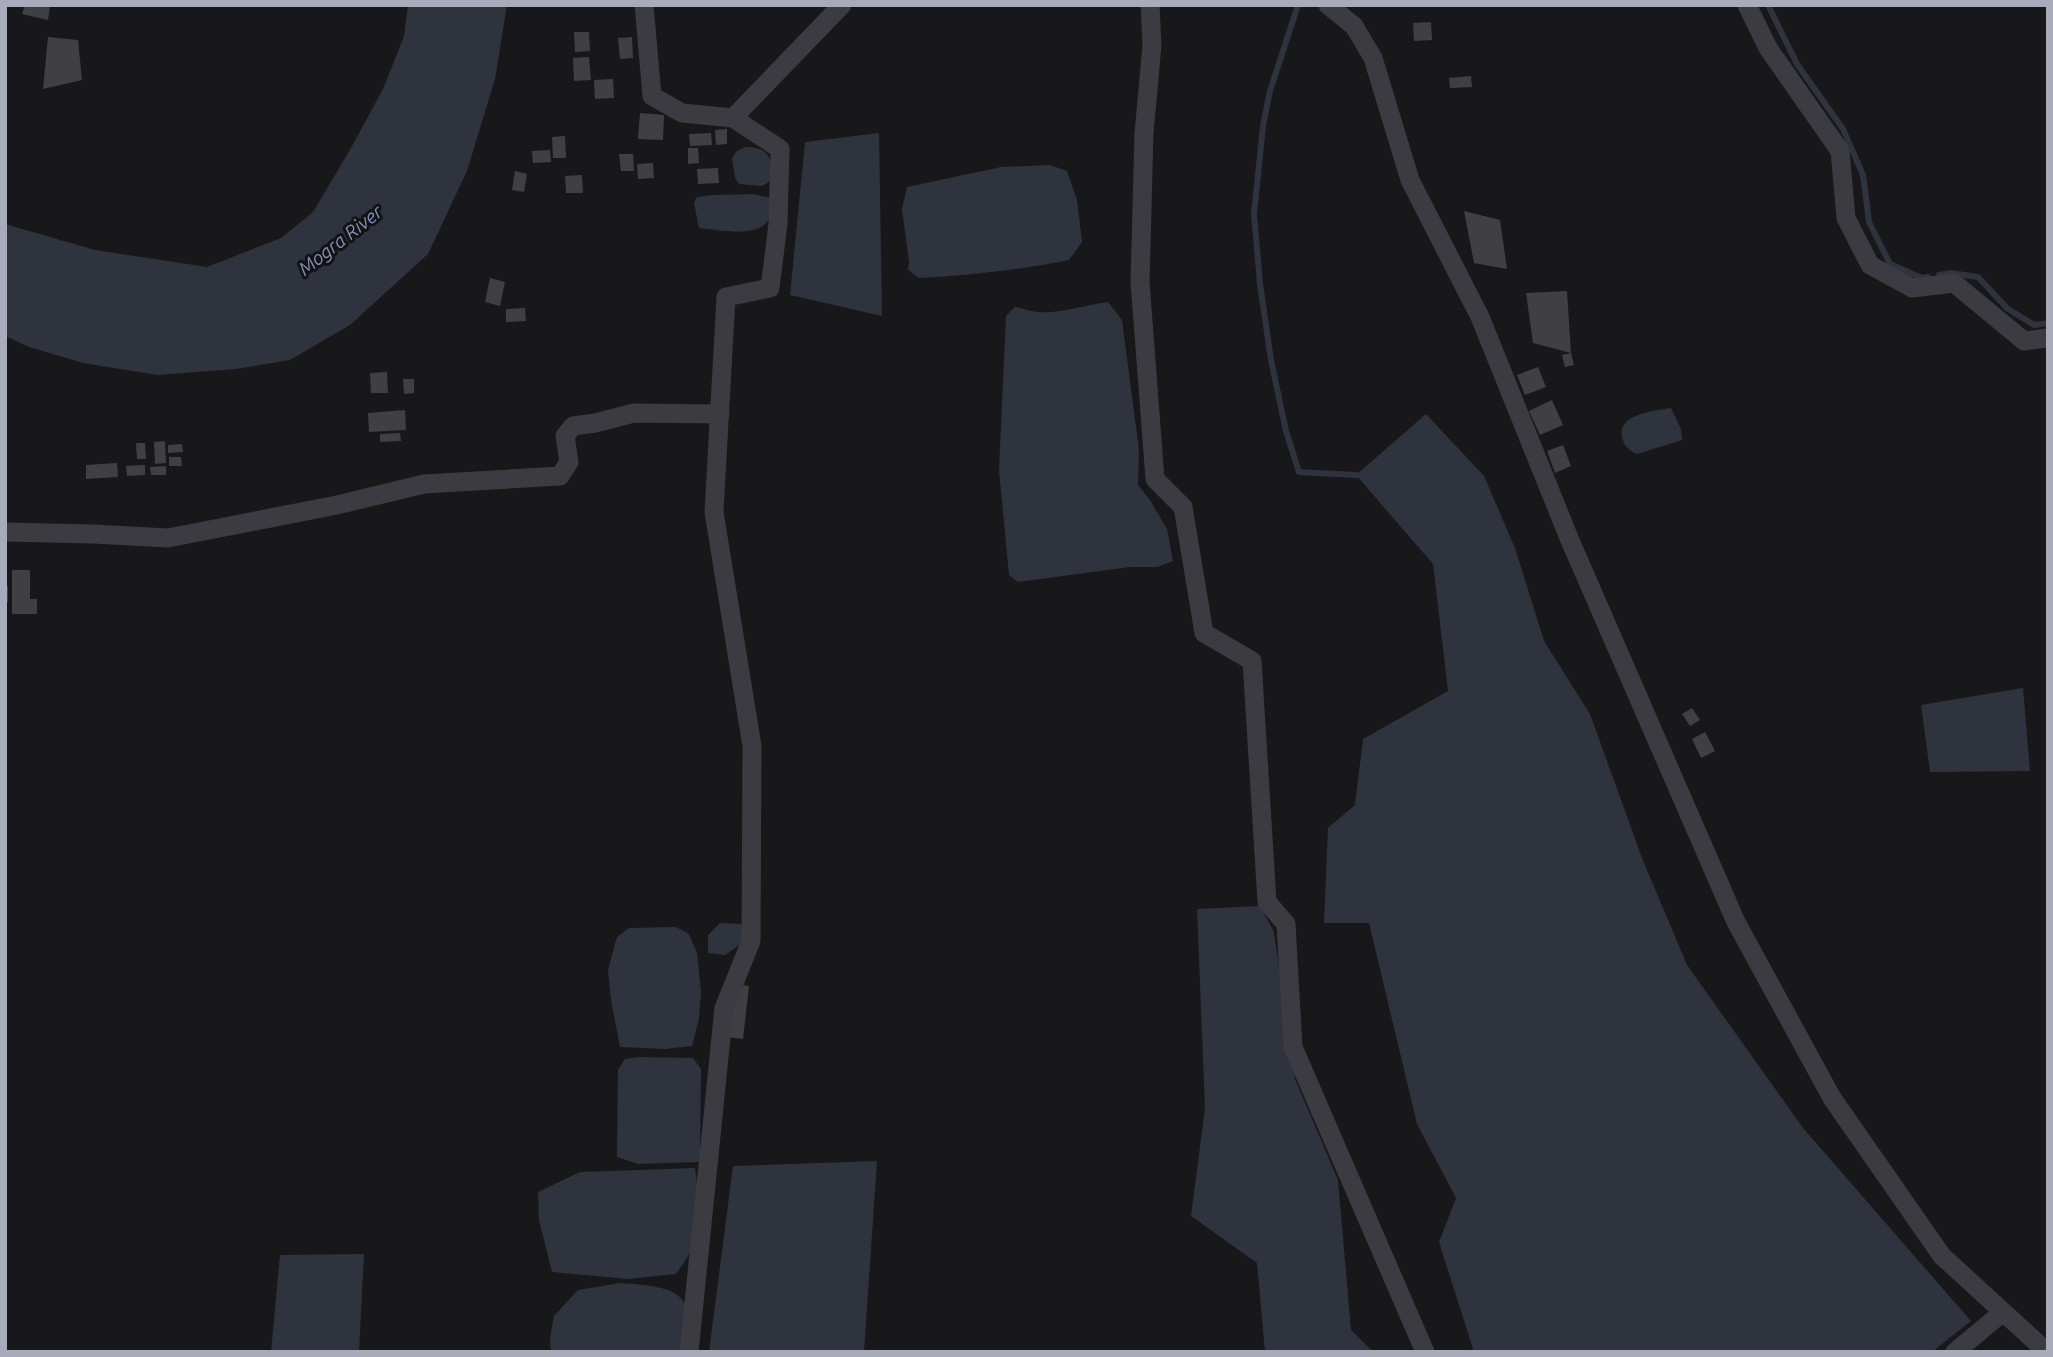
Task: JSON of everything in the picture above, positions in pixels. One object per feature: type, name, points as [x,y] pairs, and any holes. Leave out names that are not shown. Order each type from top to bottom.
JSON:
[{"type":"street","points":[[643,5],[652,96],[682,113],[733,118],[780,149],[778,224],[770,288],[726,297],[714,512],[752,746],[751,941],[723,1008],[689,1352]]},
{"type":"street","points":[[733,118],[842,5]]},
{"type":"street","points":[[1150,5],[1152,45],[1144,133],[1140,282],[1155,480],[1183,507],[1204,633],[1252,661],[1266,902],[1286,924],[1293,1047],[1425,1352]]},
{"type":"street","points":[[1747,5],[1768,48],[1840,151],[1846,218],[1871,265],[1912,288],[1954,283],[2024,341],[2048,338]]},
{"type":"street","points":[[1333,7],[1354,26],[1373,58],[1410,180],[1480,317],[1569,538],[1736,922],[1832,1098],[1942,1256],[2047,1352]]},
{"type":"street","points":[[5,532],[168,538],[337,505],[424,484],[560,476],[569,462],[565,436],[573,426],[634,413],[720,414]]},
{"type":"street","points":[[1955,1352],[2003,1312]]},
{"type":"water","name":"Mogra River","points":[[408,5],[507,5],[495,79],[467,171],[428,254],[350,325],[290,360],[236,369],[157,375],[83,363],[29,347],[5,336],[5,224],[95,250],[207,267],[281,238],[313,212],[384,87],[404,36]]},
{"type":"water","points":[[879,133],[882,316],[790,295],[805,142]]},
{"type":"water","points":[[746,147],[765,152],[768,156],[771,167],[770,181],[763,186],[739,184],[735,178],[732,158],[737,151]]},
{"type":"water","points":[[1050,165],[1067,171],[1077,200],[1082,242],[1069,260],[994,272],[919,278],[908,270],[902,209],[907,187],[1001,167]]},
{"type":"water","points":[[753,194],[770,198],[771,213],[767,222],[759,228],[735,232],[699,228],[694,203],[697,197]]},
{"type":"water","points":[[1108,302],[1122,320],[1139,450],[1138,485],[1167,529],[1173,561],[1157,567],[1130,567],[1018,582],[1009,575],[999,470],[1006,316],[1015,307],[1046,312]]},
{"type":"water","points":[[1671,408],[1681,429],[1682,440],[1637,454],[1627,448],[1622,437],[1625,423],[1647,412]]},
{"type":"water","points":[[1426,414],[1484,476],[1515,548],[1544,641],[1590,714],[1642,858],[1687,965],[1803,1128],[1971,1321],[1932,1352],[1474,1352],[1439,1242],[1456,1198],[1417,1124],[1369,923],[1324,923],[1328,828],[1355,805],[1363,739],[1448,691],[1433,564],[1356,475]]},
{"type":"water","points":[[2023,688],[2030,771],[1930,772],[1921,705]]},
{"type":"water","points":[[1260,906],[1274,932],[1295,1079],[1338,1180],[1351,1330],[1373,1352],[1265,1352],[1257,1263],[1191,1216],[1205,1108],[1197,909]]},
{"type":"water","points":[[720,923],[743,924],[745,936],[738,946],[725,955],[708,953],[708,935]]},
{"type":"water","points":[[676,927],[689,934],[697,953],[701,992],[699,1019],[692,1046],[665,1049],[620,1047],[608,970],[617,937],[629,928]]},
{"type":"water","points":[[693,1058],[701,1069],[700,1162],[638,1164],[617,1157],[618,1070],[625,1059]]},
{"type":"water","points":[[877,1161],[864,1352],[709,1352],[733,1166]]},
{"type":"water","points":[[695,1168],[697,1225],[692,1247],[676,1274],[628,1279],[552,1272],[539,1220],[538,1192],[580,1172]]},
{"type":"water","points":[[364,1254],[359,1352],[271,1352],[280,1255]]},
{"type":"water","points":[[620,1283],[660,1288],[678,1296],[687,1312],[682,1352],[551,1352],[550,1338],[554,1316],[578,1290]]},
{"type":"building","points":[[25,5],[50,5],[48,20],[22,14]]},
{"type":"building","points":[[1431,22],[1432,40],[1414,41],[1413,23]]},
{"type":"building","points":[[574,32],[589,32],[590,51],[575,52]]},
{"type":"building","points":[[48,37],[78,40],[82,80],[43,89]]},
{"type":"building","points":[[632,37],[633,58],[620,59],[618,38]]},
{"type":"building","points":[[589,57],[591,80],[574,81],[573,58]]},
{"type":"building","points":[[1471,76],[1472,87],[1450,88],[1449,78]]},
{"type":"building","points":[[613,79],[614,98],[595,99],[594,80]]},
{"type":"building","points":[[640,113],[664,115],[663,140],[638,139]]},
{"type":"building","points":[[727,129],[727,144],[716,145],[715,130]]},
{"type":"building","points":[[711,133],[712,145],[690,146],[689,134]]},
{"type":"building","points":[[565,136],[566,158],[553,158],[552,137]]},
{"type":"building","points":[[688,148],[698,148],[699,163],[688,164]]},
{"type":"building","points":[[550,150],[551,162],[533,163],[532,151]]},
{"type":"building","points":[[619,154],[633,154],[634,171],[621,171]]},
{"type":"building","points":[[653,163],[654,178],[638,179],[637,164]]},
{"type":"building","points":[[718,168],[719,183],[698,184],[697,169]]},
{"type":"building","points":[[515,171],[527,174],[524,192],[512,190]]},
{"type":"building","points":[[582,175],[583,193],[566,193],[565,176]]},
{"type":"building","points":[[1464,211],[1500,220],[1507,269],[1474,263]]},
{"type":"building","points":[[490,278],[505,282],[500,306],[485,302]]},
{"type":"building","points":[[1567,291],[1571,353],[1533,343],[1526,293]]},
{"type":"building","points":[[525,308],[526,321],[506,322],[506,309]]},
{"type":"building","points":[[1571,353],[1574,365],[1565,367],[1562,355]]},
{"type":"building","points":[[1538,367],[1546,387],[1525,395],[1517,375]]},
{"type":"building","points":[[387,372],[388,393],[371,393],[370,373]]},
{"type":"building","points":[[403,379],[414,379],[414,393],[404,394]]},
{"type":"building","points":[[1552,400],[1563,425],[1540,435],[1529,411]]},
{"type":"building","points":[[405,410],[406,430],[369,432],[368,413]]},
{"type":"building","points":[[400,433],[401,441],[380,442],[380,434]]},
{"type":"building","points":[[165,441],[166,463],[155,464],[154,442]]},
{"type":"building","points":[[136,443],[145,443],[146,459],[137,459]]},
{"type":"building","points":[[182,444],[183,452],[168,453],[168,445]]},
{"type":"building","points":[[1563,445],[1571,466],[1555,473],[1547,451]]},
{"type":"building","points":[[169,457],[181,457],[182,466],[169,466]]},
{"type":"building","points":[[117,463],[118,477],[86,479],[86,465]]},
{"type":"building","points":[[145,465],[145,475],[127,476],[126,466]]},
{"type":"building","points":[[166,466],[166,475],[151,475],[150,467]]},
{"type":"building","points":[[12,570],[30,570],[30,599],[37,599],[37,614],[12,614]]},
{"type":"building","points":[[5,586],[8,586],[8,602],[5,602]]},
{"type":"building","points":[[1692,708],[1700,720],[1690,726],[1682,714]]},
{"type":"building","points":[[1705,732],[1715,751],[1701,758],[1692,739]]},
{"type":"building","points":[[734,984],[749,986],[743,1039],[728,1037]]},
{"type":"waterway","points":[[1298,5],[1270,91],[1263,126],[1254,214],[1260,284],[1271,360],[1286,431],[1299,472],[1356,475]]},
{"type":"waterway","points":[[1768,5],[1797,64],[1843,129],[1863,175],[1869,222],[1890,264],[1922,278],[1928,277]]},
{"type":"waterway","points":[[1939,275],[1951,273],[1978,277],[2008,309],[2034,325],[2048,323]]}]
